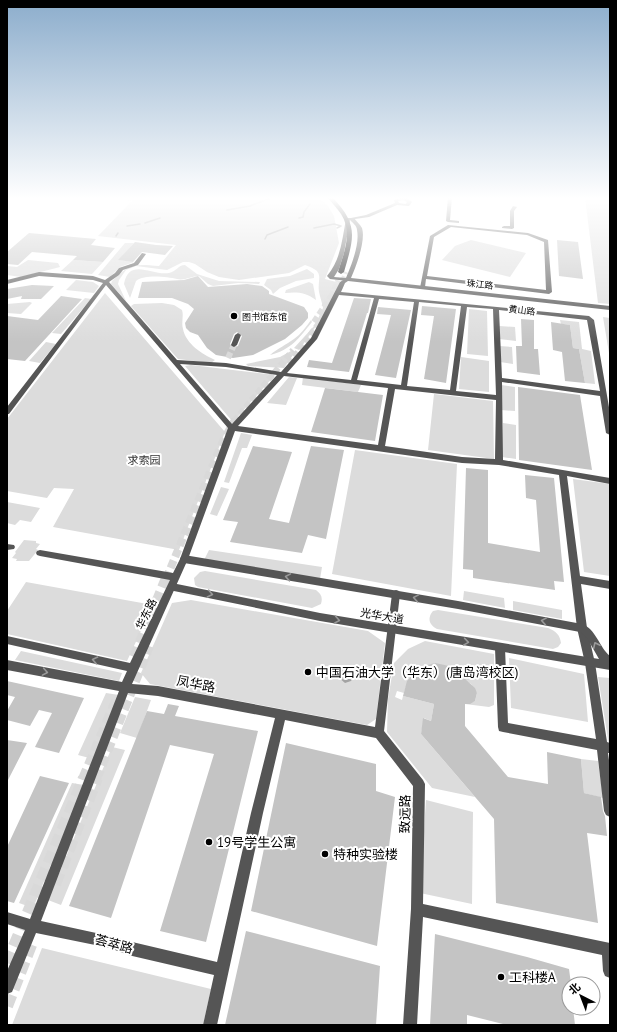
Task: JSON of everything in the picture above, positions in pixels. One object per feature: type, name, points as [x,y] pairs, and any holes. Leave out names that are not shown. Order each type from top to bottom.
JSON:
[{"type":"main road","points":[[344,272],[354,245]]},
{"type":"street","name":"珠江路","points":[[344,245],[336,269],[330,276],[333,278],[610,308]]},
{"type":"street","points":[[232,428],[314,340],[343,282],[348,279],[358,245]]},
{"type":"street","points":[[422,287],[430,245]]},
{"type":"street","points":[[424,276],[549,292],[546,245]]},
{"type":"street","points":[[7,411],[106,282],[121,269],[136,264],[144,254]]},
{"type":"street","points":[[7,282],[39,274],[93,278],[106,282],[232,428],[462,460],[499,462],[610,481]]},
{"type":"street","name":"黄山路","points":[[338,293],[539,312],[585,317],[591,320],[602,394],[610,433]]},
{"type":"street","points":[[354,381],[377,297]]},
{"type":"street","points":[[404,387],[417,300]]},
{"type":"street","points":[[539,312],[541,300]]},
{"type":"street","points":[[453,392],[464,305]]},
{"type":"street","points":[[496,308],[499,398],[499,462]]},
{"type":"street","points":[[234,345],[238,335]]},
{"type":"street","points":[[226,365],[228,358]]},
{"type":"street","points":[[174,362],[226,365],[282,374],[499,398]]},
{"type":"street","points":[[498,380],[602,394]]},
{"type":"street","points":[[381,448],[392,386]]},
{"type":"street","name":"华东路","points":[[7,987],[33,926],[133,668],[184,559],[232,428]]},
{"type":"street","points":[[563,473],[582,628],[606,747],[610,810]]},
{"type":"street","points":[[40,553],[176,577]]},
{"type":"street","name":"光华大道","points":[[184,559],[396,594],[582,628]]},
{"type":"street","points":[[576,579],[610,585]]},
{"type":"street","name":"光华大道","points":[[172,587],[393,630],[500,648],[610,664]]},
{"type":"street","points":[[380,733],[396,594]]},
{"type":"street","points":[[582,628],[588,631],[592,637],[594,645],[610,664]]},
{"type":"street","points":[[7,640],[133,668]]},
{"type":"street","points":[[500,648],[503,727],[606,747]]},
{"type":"street","name":"凤华路","points":[[7,665],[126,688],[158,691],[380,733]]},
{"type":"street","points":[[210,1025],[253,826],[281,714]]},
{"type":"street","name":"致远路","points":[[380,733],[420,784],[417,909],[410,1025]]},
{"type":"street","points":[[417,909],[609,950],[610,971]]},
{"type":"street","name":"荟萃路","points":[[7,918],[33,926],[110,942],[128,948],[221,970]]},
{"type":"green space","points":[[123,245],[132,245],[119,260],[134,262],[120,267],[110,277],[98,275]]},
{"type":"green space","points":[[176,245],[338,245],[325,279],[340,283],[327,311],[299,350],[294,348],[315,325],[323,308],[319,292],[319,276],[316,270],[305,265],[289,273],[239,280],[219,277],[189,262],[183,262],[167,270],[136,266],[126,270],[119,280],[118,284],[126,301],[111,284],[118,275],[128,268],[133,266],[144,265],[159,266]]},
{"type":"green space","points":[[493,245],[526,253],[510,277],[442,260],[455,246]]},
{"type":"green space","points":[[591,245],[610,245],[610,304],[598,303]]},
{"type":"green space","points":[[28,260],[58,263],[60,267],[21,277],[7,275],[7,266],[17,267]]},
{"type":"green space","points":[[73,260],[103,262],[92,274],[61,271]]},
{"type":"green space","points":[[185,265],[197,274],[219,281],[260,282],[259,284],[238,283],[213,286],[208,284],[199,276],[185,279],[145,277],[136,281],[130,298],[124,284],[131,271],[136,269],[169,273]]},
{"type":"green space","points":[[307,269],[314,274],[314,278],[296,281],[280,288],[273,294],[271,290],[264,285],[267,279],[290,276]]},
{"type":"green space","points":[[76,280],[93,282],[99,286],[94,293],[66,290]]},
{"type":"green space","points":[[309,282],[313,284],[316,300],[301,293],[285,293],[286,290]]},
{"type":"green space","name":"求索园","points":[[105,293],[225,432],[179,550],[53,527],[74,489],[54,488],[47,498],[7,491],[7,419]]},
{"type":"green space","points":[[85,298],[91,299],[61,334],[52,333]]},
{"type":"green space","points":[[32,303],[21,314],[7,313],[7,304]]},
{"type":"green space","points":[[162,303],[174,305],[182,310],[182,327],[187,339],[200,352],[215,360],[211,363],[178,359],[131,306],[134,304]]},
{"type":"green space","points":[[469,309],[487,311],[488,356],[467,354]]},
{"type":"green space","points":[[603,317],[610,318],[610,359]]},
{"type":"green space","points":[[311,320],[312,322],[294,343],[284,350],[270,355],[297,337]]},
{"type":"green space","points":[[560,320],[579,322],[582,349],[591,351],[595,384],[585,383],[579,349],[573,348],[570,325],[561,324]]},
{"type":"green space","points":[[499,326],[515,327],[516,341],[499,339]]},
{"type":"green space","points":[[46,342],[56,344],[40,363],[29,361]]},
{"type":"green space","points":[[499,346],[512,347],[513,364],[500,362]]},
{"type":"green space","points":[[291,351],[295,352],[284,368],[248,366],[246,364],[280,357]]},
{"type":"green space","points":[[461,357],[489,361],[489,392],[459,389]]},
{"type":"green space","points":[[191,365],[275,375],[233,422],[185,366]]},
{"type":"green space","points":[[289,377],[297,378],[286,405],[267,403]]},
{"type":"green space","points":[[303,377],[361,385],[358,392],[302,385]]},
{"type":"green space","points":[[501,385],[515,387],[515,411],[501,410]]},
{"type":"green space","points":[[434,394],[493,401],[494,459],[428,450]]},
{"type":"green space","points":[[503,423],[516,425],[516,459],[502,457]]},
{"type":"green space","points":[[241,433],[252,435],[247,448],[242,448],[229,483],[224,482]]},
{"type":"green space","points":[[355,450],[457,464],[451,596],[332,574]]},
{"type":"green space","points":[[573,479],[610,484],[610,576],[584,572]]},
{"type":"green space","points":[[221,487],[229,489],[217,516],[210,514]]},
{"type":"green space","points":[[7,502],[40,508],[31,522],[20,520],[15,525],[7,523]]},
{"type":"green space","points":[[24,540],[36,541],[36,543],[40,544],[36,549],[38,550],[29,561],[16,561],[17,559],[12,558]]},
{"type":"green space","points":[[209,550],[322,567],[320,579],[204,560]]},
{"type":"green space","points":[[205,571],[316,590],[321,596],[321,604],[312,608],[198,587],[195,585],[194,578],[200,572]]},
{"type":"green space","points":[[26,582],[153,605],[127,661],[7,634],[7,611]]},
{"type":"green space","points":[[464,591],[504,598],[505,608],[463,600]]},
{"type":"green space","points":[[191,600],[368,631],[385,643],[376,719],[367,725],[150,684],[141,673],[172,603]]},
{"type":"green space","points":[[513,601],[562,610],[562,619],[513,610]]},
{"type":"green space","points":[[438,610],[548,628],[557,634],[561,643],[558,647],[553,649],[437,629],[432,625],[430,616],[433,611]]},
{"type":"green space","points":[[425,641],[494,654],[494,705],[489,707],[465,704],[475,701],[477,693],[471,684],[464,680],[464,669],[435,664],[420,668],[408,681],[404,693],[397,691],[395,697],[402,700],[403,696],[434,704],[431,721],[424,718],[421,734],[475,797],[432,788],[387,732],[388,699],[394,663],[408,649]]},
{"type":"green space","points":[[21,651],[122,673],[119,681],[15,660]]},
{"type":"green space","points":[[509,658],[584,674],[588,722],[511,708]]},
{"type":"green space","points":[[598,677],[610,678],[610,745],[609,745]]},
{"type":"green space","points":[[106,693],[119,695],[93,759],[78,755]]},
{"type":"green space","points":[[135,697],[151,700],[137,738],[120,733]]},
{"type":"green space","points":[[112,747],[125,750],[61,905],[48,900]]},
{"type":"green space","points":[[581,759],[598,761],[603,798],[584,793]]},
{"type":"green space","points":[[72,783],[84,785],[33,908],[19,903]]},
{"type":"green space","points":[[426,800],[473,812],[472,904],[420,893]]},
{"type":"green space","points":[[42,948],[211,989],[203,1025],[12,1025]]},
{"type":"shaded area","points":[[340,669],[351,670],[354,676],[351,681],[345,683],[338,677],[336,673]]},
{"type":"building","points":[[15,245],[92,245],[115,248],[103,262],[73,260],[77,256],[32,252],[18,265],[7,264],[7,252]]},
{"type":"building","points":[[132,245],[173,246],[165,255],[142,252],[133,262],[118,260]]},
{"type":"building","points":[[557,245],[578,245],[583,279],[559,276]]},
{"type":"building","name":"图书馆东馆","points":[[198,276],[208,287],[247,284],[262,286],[269,291],[269,294],[304,307],[308,313],[308,318],[285,339],[253,355],[233,358],[216,355],[207,348],[198,335],[190,332],[186,328],[185,323],[194,309],[188,304],[172,298],[138,298],[142,282],[184,280]],"holes":[[[237,332],[242,336],[238,346],[233,348],[230,344],[234,334]]]},
{"type":"building","points":[[32,285],[54,286],[41,299],[21,299],[22,296],[7,299],[7,289]]},
{"type":"building","points":[[61,296],[82,299],[25,361],[7,359],[7,316],[38,320]]},
{"type":"building","points":[[354,298],[371,299],[349,372],[307,367],[309,360],[332,363]]},
{"type":"building","points":[[422,306],[456,309],[446,383],[424,379],[434,316],[421,315]]},
{"type":"building","points":[[378,307],[411,310],[396,378],[375,375],[391,315],[377,314]]},
{"type":"building","points":[[521,319],[534,320],[534,349],[538,349],[540,375],[517,372],[516,346],[522,346]]},
{"type":"building","points":[[551,322],[570,325],[573,348],[579,349],[585,383],[565,381],[562,352],[553,350]]},
{"type":"building","points":[[518,387],[580,395],[592,470],[519,460]]},
{"type":"building","points":[[325,388],[383,395],[375,441],[311,432]]},
{"type":"building","points":[[253,446],[292,452],[269,519],[289,523],[311,446],[344,450],[326,539],[308,535],[302,553],[230,542],[238,522],[223,520]]},
{"type":"building","points":[[466,468],[488,470],[488,543],[540,552],[536,500],[526,498],[525,475],[554,478],[564,582],[554,581],[555,590],[473,578],[473,570],[463,569]]},
{"type":"building","points":[[435,663],[464,669],[464,678],[475,688],[477,693],[475,701],[470,704],[465,704],[465,726],[508,777],[548,784],[547,752],[581,759],[584,793],[601,797],[605,816],[607,836],[587,833],[598,923],[496,903],[494,819],[421,734],[423,718],[431,721],[434,704],[403,696],[407,681],[414,673],[424,666]]},
{"type":"building","points":[[7,681],[84,698],[59,753],[35,747],[52,713],[39,710],[30,726],[7,720],[7,711],[15,697],[7,695]]},
{"type":"building","name":"19号学生公寓","points":[[168,704],[179,706],[175,716],[258,731],[206,942],[160,931],[214,754],[170,745],[111,918],[69,906],[147,711],[164,714]]},
{"type":"building","points":[[7,740],[27,743],[7,782]]},
{"type":"building","name":"特种实验楼","points":[[286,743],[376,764],[376,791],[395,797],[377,946],[251,911]]},
{"type":"building","points":[[40,776],[69,783],[14,903],[7,901],[7,847]]},
{"type":"building","points":[[246,931],[380,966],[376,1025],[225,1025]]},
{"type":"building","name":"工科楼A","points":[[435,934],[569,969],[570,976],[561,976],[561,1016],[574,1016],[575,1025],[507,1025],[467,1015],[467,1025],[430,1025]]},
{"type":"tunnel","points":[[340,288],[346,272]]},
{"type":"tunnel","points":[[331,296],[338,280]]},
{"type":"tunnel","points":[[314,322],[332,295]]},
{"type":"tunnel","points":[[289,364],[322,319]]},
{"type":"tunnel","points":[[228,358],[234,345]]},
{"type":"tunnel","points":[[234,421],[293,350]]},
{"type":"tunnel","points":[[166,579],[223,441],[235,420]]},
{"type":"tunnel","points":[[134,657],[166,578]]},
{"type":"tunnel","points":[[96,779],[149,646]]},
{"type":"tunnel","points":[[83,779],[116,701]]},
{"type":"tunnel","points":[[7,963],[84,778]]},
{"type":"tunnel","points":[[55,884],[97,778]]},
{"type":"tunnel","points":[[7,1006],[33,940]]},
{"type":"place","name":"图书馆东馆","points":[[234,316]]},
{"type":"place","name":"中国石油大学（华东）(唐岛湾校区)","points":[[308,672]]},
{"type":"place","name":"19号学生公寓","points":[[209,842]]},
{"type":"place","name":"特种实验楼","points":[[325,854]]},
{"type":"place","name":"工科楼A","points":[[501,977]]}]
